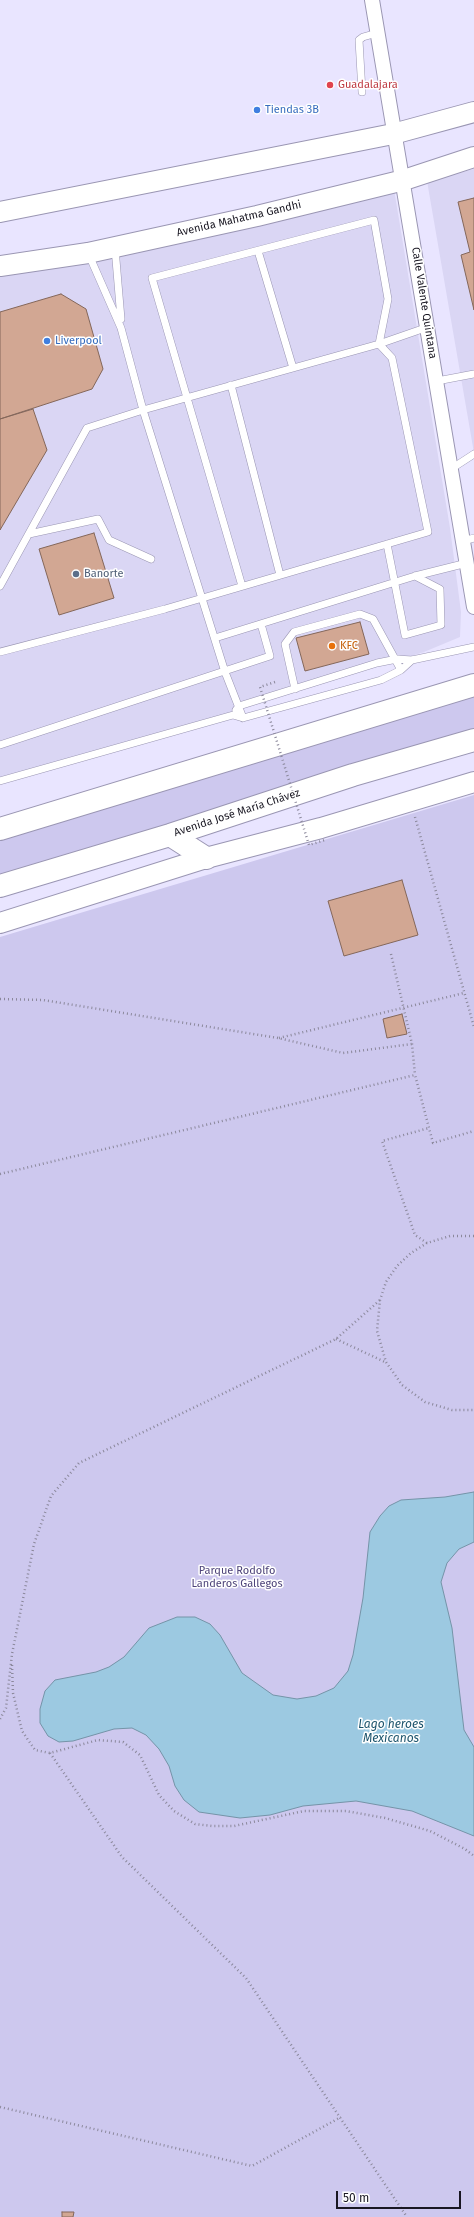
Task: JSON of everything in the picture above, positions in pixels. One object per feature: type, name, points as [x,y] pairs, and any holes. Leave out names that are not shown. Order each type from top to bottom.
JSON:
[{"type":"main road","points":[[0,212],[393,134],[474,112]]},
{"type":"main road","name":"Avenida Mahatma Gandhi","points":[[0,266],[88,253],[258,216],[404,180],[474,157]]},
{"type":"main road","points":[[0,829],[474,685]]},
{"type":"main road","name":"Avenida José María Chávez","points":[[0,886],[170,835],[353,775],[469,745]]},
{"type":"main road","points":[[0,923],[206,858],[321,828],[474,782]]},
{"type":"main road","points":[[170,835],[206,858]]},
{"type":"street","name":"Calle Valente Quintana","points":[[372,0],[393,134],[404,180],[451,469],[469,540],[467,563],[474,606]]},
{"type":"lane","points":[[362,92],[359,40],[377,32]]},
{"type":"lane","points":[[242,586],[152,278],[374,220],[388,299],[379,344]]},
{"type":"lane","points":[[115,247],[116,278],[122,328],[143,410],[203,597],[225,672],[243,718]]},
{"type":"lane","points":[[258,251],[292,368]]},
{"type":"lane","points":[[88,253],[122,328]]},
{"type":"lane","points":[[0,586],[87,428],[187,397],[379,344],[428,327]]},
{"type":"lane","points":[[0,652],[203,597],[428,532],[392,358],[379,344]]},
{"type":"lane","points":[[437,381],[474,374]]},
{"type":"lane","points":[[231,385],[280,575]]},
{"type":"lane","points":[[451,469],[474,454]]},
{"type":"lane","points":[[29,534],[98,519],[109,540],[152,559]]},
{"type":"lane","points":[[387,544],[404,635],[441,625],[440,589],[415,576]]},
{"type":"lane","points":[[215,638],[394,582],[467,563]]},
{"type":"lane","points":[[295,689],[285,644],[294,632],[360,614],[373,619],[397,659],[401,670]]},
{"type":"lane","points":[[0,745],[270,656],[261,624]]},
{"type":"lane","points":[[233,715],[238,706],[397,659],[412,660],[474,646]]},
{"type":"lane","points":[[0,782],[233,715],[243,718],[381,680],[401,670],[412,660]]},
{"type":"path","points":[[275,682],[260,687],[307,838],[310,845],[325,840]]},
{"type":"path","points":[[411,801],[474,1027]]},
{"type":"path","points":[[391,954],[412,1044],[415,1075],[433,1143],[474,1131]]},
{"type":"path","points":[[278,1038],[464,992]]},
{"type":"path","points":[[0,999],[43,1000],[278,1038],[343,1053],[412,1044]]},
{"type":"path","points":[[0,1174],[415,1075]]},
{"type":"path","points":[[427,1243],[415,1235],[382,1141],[429,1128]]},
{"type":"path","points":[[474,1236],[450,1236],[427,1243],[410,1253],[397,1266],[386,1282],[380,1300],[377,1331],[386,1362],[402,1385],[425,1402],[452,1410],[474,1410]]},
{"type":"path","points":[[0,1719],[6,1708],[12,1654],[34,1544],[52,1496],[79,1463],[336,1339],[380,1300]]},
{"type":"path","points":[[336,1339],[386,1362]]},
{"type":"path","points":[[12,1654],[13,1693],[22,1731],[35,1750],[50,1753],[98,1740],[122,1742],[140,1755],[159,1794],[174,1811],[195,1824],[234,1826],[304,1811],[346,1811],[386,1818],[430,1831],[465,1849],[474,1856]]},
{"type":"path","points":[[50,1753],[122,1857],[246,1978],[407,2217]]},
{"type":"path","points":[[0,2107],[252,2166],[341,2117]]},
{"type":"shaded area","points":[[474,169],[474,453],[427,181]]},
{"type":"shaded area","points":[[393,183],[450,528],[461,612],[460,637],[424,652],[0,784],[0,259]]},
{"type":"green space","points":[[474,695],[474,739],[0,880],[0,835]]},
{"type":"green space","name":"Parque Rodolfo Landeros Gallegos","points":[[474,795],[474,2217],[0,2217],[0,937]]},
{"type":"water","name":"Lago heroes Mexicanos","points":[[474,1492],[474,1542],[459,1549],[447,1563],[441,1582],[452,1628],[464,1730],[474,1747],[474,1836],[412,1811],[356,1801],[303,1806],[270,1815],[240,1818],[199,1812],[184,1800],[175,1786],[169,1766],[159,1749],[146,1735],[132,1728],[114,1729],[73,1741],[59,1742],[48,1736],[40,1723],[40,1709],[45,1691],[55,1680],[96,1672],[109,1667],[124,1657],[149,1628],[177,1617],[195,1617],[210,1624],[220,1635],[242,1673],[273,1695],[297,1699],[316,1696],[334,1688],[348,1671],[353,1655],[363,1598],[370,1532],[380,1516],[389,1506],[401,1500],[445,1497]]},
{"type":"building","points":[[474,198],[474,310],[461,255],[470,252],[458,202]]},
{"type":"building","name":"Liverpool","points":[[61,294],[86,309],[103,369],[92,389],[0,419],[0,312]]},
{"type":"building","points":[[33,409],[47,450],[0,530],[0,419]]},
{"type":"building","name":"Banorte","points":[[94,533],[114,598],[59,615],[39,549]]},
{"type":"building","name":"KFC","points":[[360,622],[369,654],[305,671],[296,638]]},
{"type":"building","points":[[402,880],[418,935],[344,956],[328,901]]},
{"type":"building","points":[[402,1014],[407,1034],[387,1038],[383,1019]]},
{"type":"building","points":[[62,2212],[74,2212],[73,2217],[62,2217]]},
{"type":"place","name":"Guadalajara","points":[[330,85]]},
{"type":"place","name":"Tiendas 3B","points":[[257,110]]},
{"type":"place","name":"Liverpool","points":[[47,341]]},
{"type":"place","name":"Banorte","points":[[76,574]]},
{"type":"place","name":"KFC","points":[[332,646]]}]
